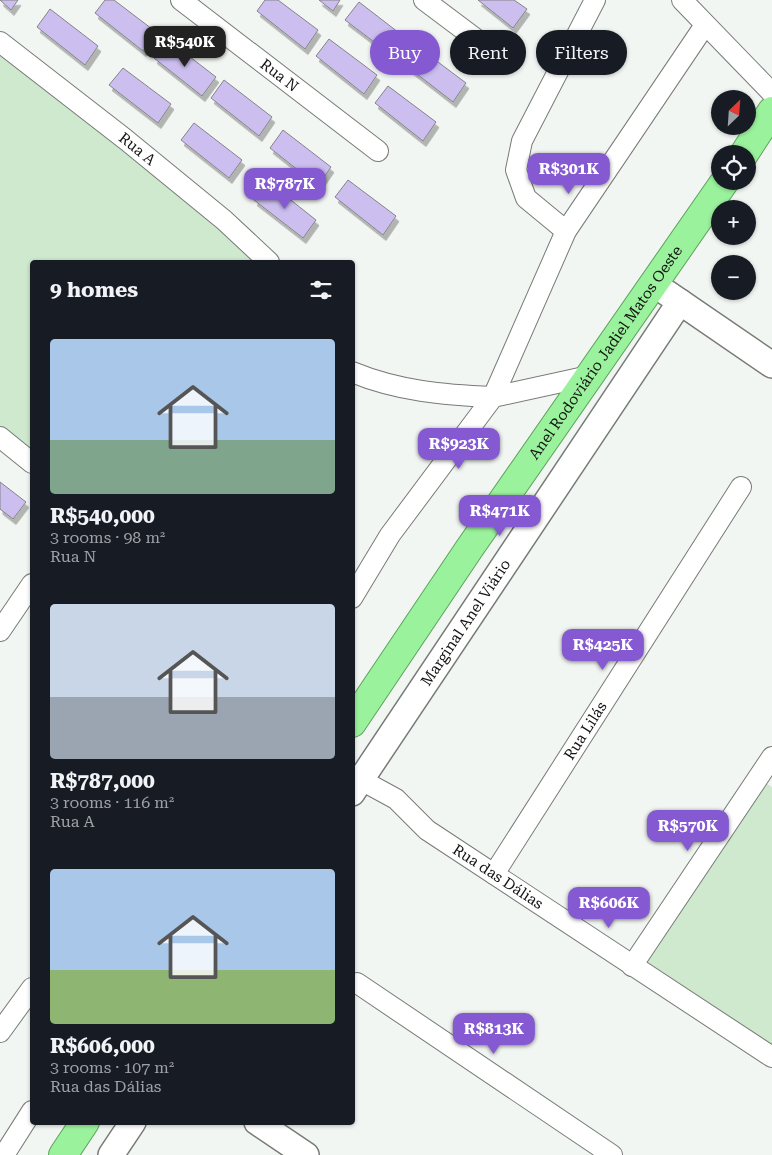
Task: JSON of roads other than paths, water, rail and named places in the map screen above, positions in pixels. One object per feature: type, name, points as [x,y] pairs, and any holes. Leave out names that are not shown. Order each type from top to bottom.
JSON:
[{"type":"highway","points":[[750,145],[772,111]]},
{"type":"highway","name":"Anel Rodoviário Jadiel Matos Oeste","points":[[355,719],[719,190]]},
{"type":"highway","points":[[63,1155],[82,1125]]},
{"type":"street","name":"Rua N","points":[[181,0],[378,151]]},
{"type":"street","points":[[424,0],[463,30]]},
{"type":"street","points":[[566,231],[526,198],[516,170],[522,141],[595,0]]},
{"type":"street","points":[[682,0],[772,93]]},
{"type":"street","points":[[355,593],[390,535],[493,397],[566,231],[706,25]]},
{"type":"street","name":"Rua A","points":[[0,42],[125,139],[224,220],[267,260]]},
{"type":"street","points":[[654,284],[772,365]]},
{"type":"street","name":"Marginal Anel Viário","points":[[356,783],[680,302]]},
{"type":"street","points":[[355,373],[412,391],[493,397],[589,376]]},
{"type":"street","points":[[0,437],[30,461]]},
{"type":"street","name":"Rua Lilás","points":[[494,874],[741,487]]},
{"type":"street","points":[[0,631],[30,587]]},
{"type":"street","points":[[632,966],[765,783],[772,757]]},
{"type":"street","name":"Rua das Dálias","points":[[356,783],[396,799],[427,830],[772,1057]]},
{"type":"street","points":[[357,984],[612,1155]]},
{"type":"street","points":[[0,1032],[30,991]]},
{"type":"street","points":[[4,1155],[30,1114]]},
{"type":"street","points":[[111,1155],[131,1125]]},
{"type":"street","points":[[261,1125],[306,1155]]}]
